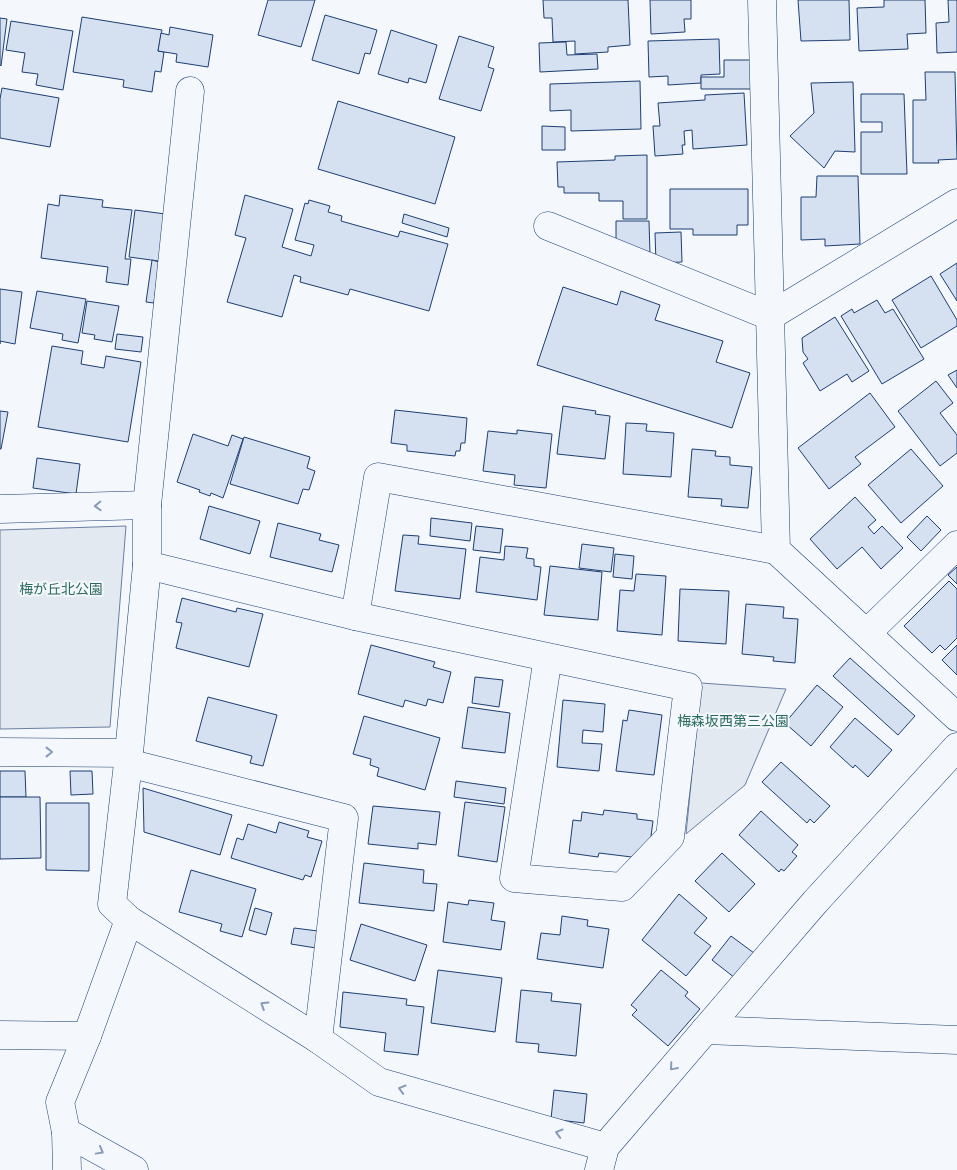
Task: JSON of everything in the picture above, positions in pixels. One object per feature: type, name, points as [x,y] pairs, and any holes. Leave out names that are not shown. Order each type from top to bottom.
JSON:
[{"type":"street","points":[[762,0],[776,550]]},
{"type":"street","points":[[190,91],[147,505],[147,565],[112,904],[129,920],[318,1039],[379,1082],[602,1158],[705,1030],[815,902],[957,747]]},
{"type":"street","points":[[770,316],[957,203]]},
{"type":"street","points":[[548,226],[770,316]]},
{"type":"street","points":[[355,616],[378,477],[776,550],[957,717]]},
{"type":"street","points":[[0,510],[147,505]]},
{"type":"street","points":[[867,634],[957,545]]},
{"type":"street","points":[[147,565],[355,616],[688,686],[670,837],[622,887],[514,878],[548,657]]},
{"type":"street","points":[[0,752],[128,758],[344,818],[318,1039]]},
{"type":"street","points":[[67,1170],[66,1132],[60,1102],[87,1036],[129,920]]},
{"type":"street","points":[[705,1030],[957,1040]]},
{"type":"street","points":[[0,1035],[87,1036]]},
{"type":"street","points":[[66,1132],[134,1170]]},
{"type":"green space","name":"梅が丘北公園","points":[[126,526],[110,727],[0,729],[0,530]]},
{"type":"green space","name":"梅森坂西第三公園","points":[[701,683],[786,689],[745,785],[686,834]]},
{"type":"building","points":[[268,0],[315,0],[301,47],[258,35]]},
{"type":"building","points":[[543,0],[628,0],[630,45],[608,47],[608,52],[575,54],[575,41],[553,42],[552,18],[544,18]]},
{"type":"building","points":[[650,0],[691,0],[691,19],[684,19],[685,32],[651,34]]},
{"type":"building","points":[[798,0],[849,0],[850,40],[801,41]]},
{"type":"building","points":[[884,0],[925,0],[926,33],[907,34],[908,49],[859,51],[857,8],[884,7]]},
{"type":"building","points":[[948,0],[957,0],[957,52],[937,53],[936,23],[949,22]]},
{"type":"building","points":[[325,15],[377,30],[370,54],[365,53],[359,74],[312,60]]},
{"type":"building","points":[[82,17],[162,30],[158,51],[164,52],[161,72],[155,71],[152,92],[123,87],[124,80],[73,72]]},
{"type":"building","points":[[0,18],[7,19],[1,66],[0,65]]},
{"type":"building","points":[[11,21],[73,31],[63,90],[36,85],[38,74],[22,72],[25,53],[6,50]]},
{"type":"building","points":[[170,27],[213,35],[208,67],[176,62],[177,54],[158,51],[161,33],[169,35]]},
{"type":"building","points":[[391,30],[437,45],[426,83],[409,78],[408,83],[378,74]]},
{"type":"building","points":[[459,36],[494,47],[488,67],[494,69],[481,111],[439,99]]},
{"type":"building","points":[[719,39],[720,74],[701,75],[701,83],[668,85],[668,76],[649,77],[648,41]]},
{"type":"building","points":[[566,42],[567,55],[597,54],[598,69],[540,72],[539,43]]},
{"type":"building","points":[[724,60],[752,60],[752,89],[701,89],[701,77],[724,77]]},
{"type":"building","points":[[925,72],[955,72],[957,159],[938,160],[939,163],[913,163],[913,100],[926,100]]},
{"type":"building","points":[[640,81],[641,129],[571,131],[571,110],[550,111],[550,84]]},
{"type":"building","points":[[853,82],[855,152],[835,151],[824,168],[790,136],[814,113],[811,83]]},
{"type":"building","points":[[2,88],[59,98],[50,147],[0,138],[0,99]]},
{"type":"building","points":[[744,93],[747,145],[693,149],[692,130],[684,131],[685,145],[682,145],[683,154],[655,156],[653,126],[660,126],[658,103],[705,100],[705,95]]},
{"type":"building","points":[[861,94],[904,94],[907,174],[861,174],[861,132],[882,132],[882,122],[861,122]]},
{"type":"building","points":[[338,101],[455,137],[435,204],[318,169]]},
{"type":"building","points":[[542,126],[565,127],[565,150],[542,150]]},
{"type":"building","points":[[647,155],[647,219],[623,219],[623,201],[599,201],[599,193],[564,193],[564,187],[558,187],[557,162],[615,160],[615,156]]},
{"type":"building","points":[[817,176],[858,176],[860,244],[825,246],[825,239],[801,240],[801,197],[816,197]]},
{"type":"building","points":[[670,189],[748,189],[748,225],[737,225],[737,235],[693,235],[693,229],[670,229]]},
{"type":"building","points":[[60,195],[103,200],[102,207],[132,210],[125,259],[131,259],[128,285],[106,282],[108,267],[41,258],[48,204],[59,206]]},
{"type":"building","points":[[245,195],[293,209],[282,247],[311,256],[314,245],[295,240],[305,203],[308,204],[309,200],[330,206],[328,212],[342,216],[341,221],[398,237],[400,231],[448,244],[429,311],[350,289],[348,295],[300,282],[301,277],[294,275],[282,317],[227,302],[246,238],[235,235]]},
{"type":"building","points":[[135,210],[173,215],[166,262],[129,257]]},
{"type":"building","points":[[404,214],[449,228],[447,237],[402,223]]},
{"type":"building","points":[[616,221],[649,221],[650,254],[616,247]]},
{"type":"building","points":[[681,232],[682,262],[656,263],[655,233]]},
{"type":"building","points":[[152,260],[159,262],[154,303],[146,302]]},
{"type":"building","points":[[957,263],[957,301],[940,274]]},
{"type":"building","points":[[931,276],[957,320],[957,326],[921,348],[892,300]]},
{"type":"building","points":[[563,287],[617,305],[621,291],[660,305],[655,320],[723,341],[716,362],[750,373],[732,428],[537,365]]},
{"type":"building","points":[[0,289],[22,292],[15,344],[0,341]]},
{"type":"building","points":[[37,291],[86,299],[78,343],[62,340],[63,334],[30,328]]},
{"type":"building","points":[[877,300],[885,313],[893,309],[924,359],[882,384],[841,316],[852,309],[854,313]]},
{"type":"building","points":[[87,301],[119,306],[112,342],[94,339],[95,335],[82,333]]},
{"type":"building","points":[[835,317],[869,371],[852,382],[847,374],[820,391],[803,363],[808,359],[803,352],[802,338]]},
{"type":"building","points":[[117,334],[143,337],[141,352],[115,349]]},
{"type":"building","points":[[52,346],[83,351],[81,364],[104,368],[106,356],[141,362],[128,442],[38,427]]},
{"type":"building","points":[[957,370],[957,388],[948,375]]},
{"type":"building","points":[[936,381],[953,403],[940,413],[957,435],[957,453],[940,466],[898,411]]},
{"type":"building","points":[[870,393],[895,427],[855,457],[861,464],[829,489],[798,448]]},
{"type":"building","points":[[563,406],[596,411],[595,414],[610,416],[605,459],[557,454]]},
{"type":"building","points":[[395,410],[467,418],[465,443],[461,443],[460,451],[456,451],[455,456],[407,451],[407,445],[391,443]]},
{"type":"building","points":[[0,411],[8,412],[1,449],[0,449]]},
{"type":"building","points":[[626,423],[647,424],[646,431],[674,433],[671,477],[623,474]]},
{"type":"building","points":[[517,430],[552,434],[546,488],[514,485],[515,475],[483,471],[488,431],[517,434]]},
{"type":"building","points":[[193,434],[228,446],[232,435],[243,439],[223,498],[211,493],[210,496],[199,492],[200,490],[177,482]]},
{"type":"building","points":[[244,437],[310,457],[307,468],[315,471],[309,490],[303,489],[298,504],[230,484]]},
{"type":"building","points":[[692,449],[716,451],[715,456],[730,457],[730,465],[752,467],[748,508],[721,506],[722,499],[688,497]]},
{"type":"building","points":[[911,449],[943,486],[901,523],[868,485]]},
{"type":"building","points":[[37,458],[80,464],[76,494],[33,488]]},
{"type":"building","points":[[855,497],[876,520],[868,527],[874,534],[882,526],[903,548],[881,569],[862,547],[837,569],[810,539]]},
{"type":"building","points":[[209,506],[260,521],[250,554],[200,539]]},
{"type":"building","points":[[927,516],[941,530],[921,551],[907,537]]},
{"type":"building","points":[[431,518],[472,523],[470,541],[430,536]]},
{"type":"building","points":[[278,523],[321,534],[319,540],[339,545],[332,572],[270,557]]},
{"type":"building","points":[[476,526],[503,529],[500,553],[473,550]]},
{"type":"building","points":[[403,535],[419,536],[418,544],[466,549],[460,599],[395,591]]},
{"type":"building","points":[[582,544],[614,548],[611,572],[579,568]]},
{"type":"building","points":[[505,546],[528,548],[526,558],[534,559],[534,566],[541,567],[537,600],[476,592],[480,557],[504,560]]},
{"type":"building","points":[[615,554],[634,556],[632,579],[613,577]]},
{"type":"building","points":[[550,566],[602,572],[598,620],[544,615]]},
{"type":"building","points":[[957,567],[957,584],[948,575]]},
{"type":"building","points":[[636,574],[666,576],[662,635],[617,631],[620,590],[634,591]]},
{"type":"building","points":[[949,581],[957,589],[957,638],[945,650],[940,645],[932,653],[904,626]]},
{"type":"building","points":[[680,589],[729,591],[726,644],[678,641]]},
{"type":"building","points":[[182,598],[236,612],[237,608],[263,614],[249,667],[176,648],[182,623],[176,622]]},
{"type":"building","points":[[746,604],[784,607],[783,618],[798,619],[795,663],[773,661],[774,657],[742,654]]},
{"type":"building","points":[[371,645],[435,662],[433,667],[451,672],[443,703],[428,699],[426,706],[405,700],[403,707],[358,694]]},
{"type":"building","points":[[957,645],[957,675],[942,660]]},
{"type":"building","points":[[850,658],[915,716],[898,735],[833,676]]},
{"type":"building","points":[[475,677],[503,680],[499,707],[472,703]]},
{"type":"building","points":[[817,685],[843,707],[811,746],[785,723]]},
{"type":"building","points":[[208,697],[277,715],[263,766],[250,763],[252,756],[196,741]]},
{"type":"building","points":[[563,700],[605,704],[603,732],[583,730],[582,743],[602,744],[599,771],[557,767]]},
{"type":"building","points":[[468,707],[510,713],[505,753],[462,748]]},
{"type":"building","points":[[629,710],[662,715],[654,775],[616,771],[623,720],[627,721]]},
{"type":"building","points":[[364,716],[440,738],[425,790],[377,776],[379,768],[370,765],[371,759],[353,754]]},
{"type":"building","points":[[855,718],[892,750],[868,777],[855,765],[853,768],[830,747]]},
{"type":"building","points":[[781,762],[830,806],[814,823],[810,819],[807,823],[762,782]]},
{"type":"building","points":[[0,771],[25,771],[26,797],[0,797]]},
{"type":"building","points":[[70,771],[92,771],[93,794],[71,795]]},
{"type":"building","points":[[456,781],[506,788],[504,804],[454,797]]},
{"type":"building","points":[[143,788],[232,815],[220,855],[144,832]]},
{"type":"building","points":[[0,797],[40,797],[41,858],[0,859]]},
{"type":"building","points":[[465,802],[505,807],[497,862],[458,856]]},
{"type":"building","points":[[46,803],[89,803],[89,871],[46,870]]},
{"type":"building","points":[[373,806],[440,812],[436,845],[418,843],[418,849],[368,844]]},
{"type":"building","points":[[604,810],[637,814],[637,819],[653,821],[648,859],[599,853],[598,857],[569,853],[573,820],[581,821],[582,812],[603,815]]},
{"type":"building","points":[[761,811],[798,845],[792,852],[797,856],[784,871],[781,869],[779,872],[739,835]]},
{"type":"building","points":[[279,822],[309,831],[307,837],[322,841],[311,877],[305,875],[303,880],[231,858],[237,838],[243,840],[248,824],[276,833]]},
{"type":"building","points":[[722,853],[755,884],[729,912],[695,881]]},
{"type":"building","points":[[364,863],[424,870],[423,883],[437,884],[434,911],[359,903]]},
{"type":"building","points":[[191,870],[256,889],[242,937],[220,931],[222,924],[179,912]]},
{"type":"building","points":[[679,894],[707,918],[694,933],[711,946],[686,976],[642,940]]},
{"type":"building","points":[[469,900],[494,903],[491,920],[505,922],[501,950],[443,942],[448,902],[468,905]]},
{"type":"building","points":[[255,908],[272,913],[266,935],[249,930]]},
{"type":"building","points":[[562,916],[588,920],[587,926],[609,929],[603,968],[537,959],[541,933],[560,935]]},
{"type":"building","points":[[361,924],[427,945],[415,981],[350,960]]},
{"type":"building","points":[[294,928],[318,931],[316,948],[291,944]]},
{"type":"building","points":[[731,936],[754,953],[735,978],[712,960]]},
{"type":"building","points":[[438,970],[502,978],[495,1032],[431,1023]]},
{"type":"building","points":[[661,970],[688,992],[685,996],[700,1009],[668,1046],[632,1015],[637,1010],[631,1005]]},
{"type":"building","points":[[521,990],[552,993],[551,1001],[581,1004],[576,1056],[538,1052],[539,1044],[516,1042]]},
{"type":"building","points":[[343,992],[407,999],[406,1005],[424,1007],[418,1055],[384,1051],[386,1033],[340,1027]]},
{"type":"building","points":[[554,1090],[587,1094],[584,1123],[551,1119]]}]
